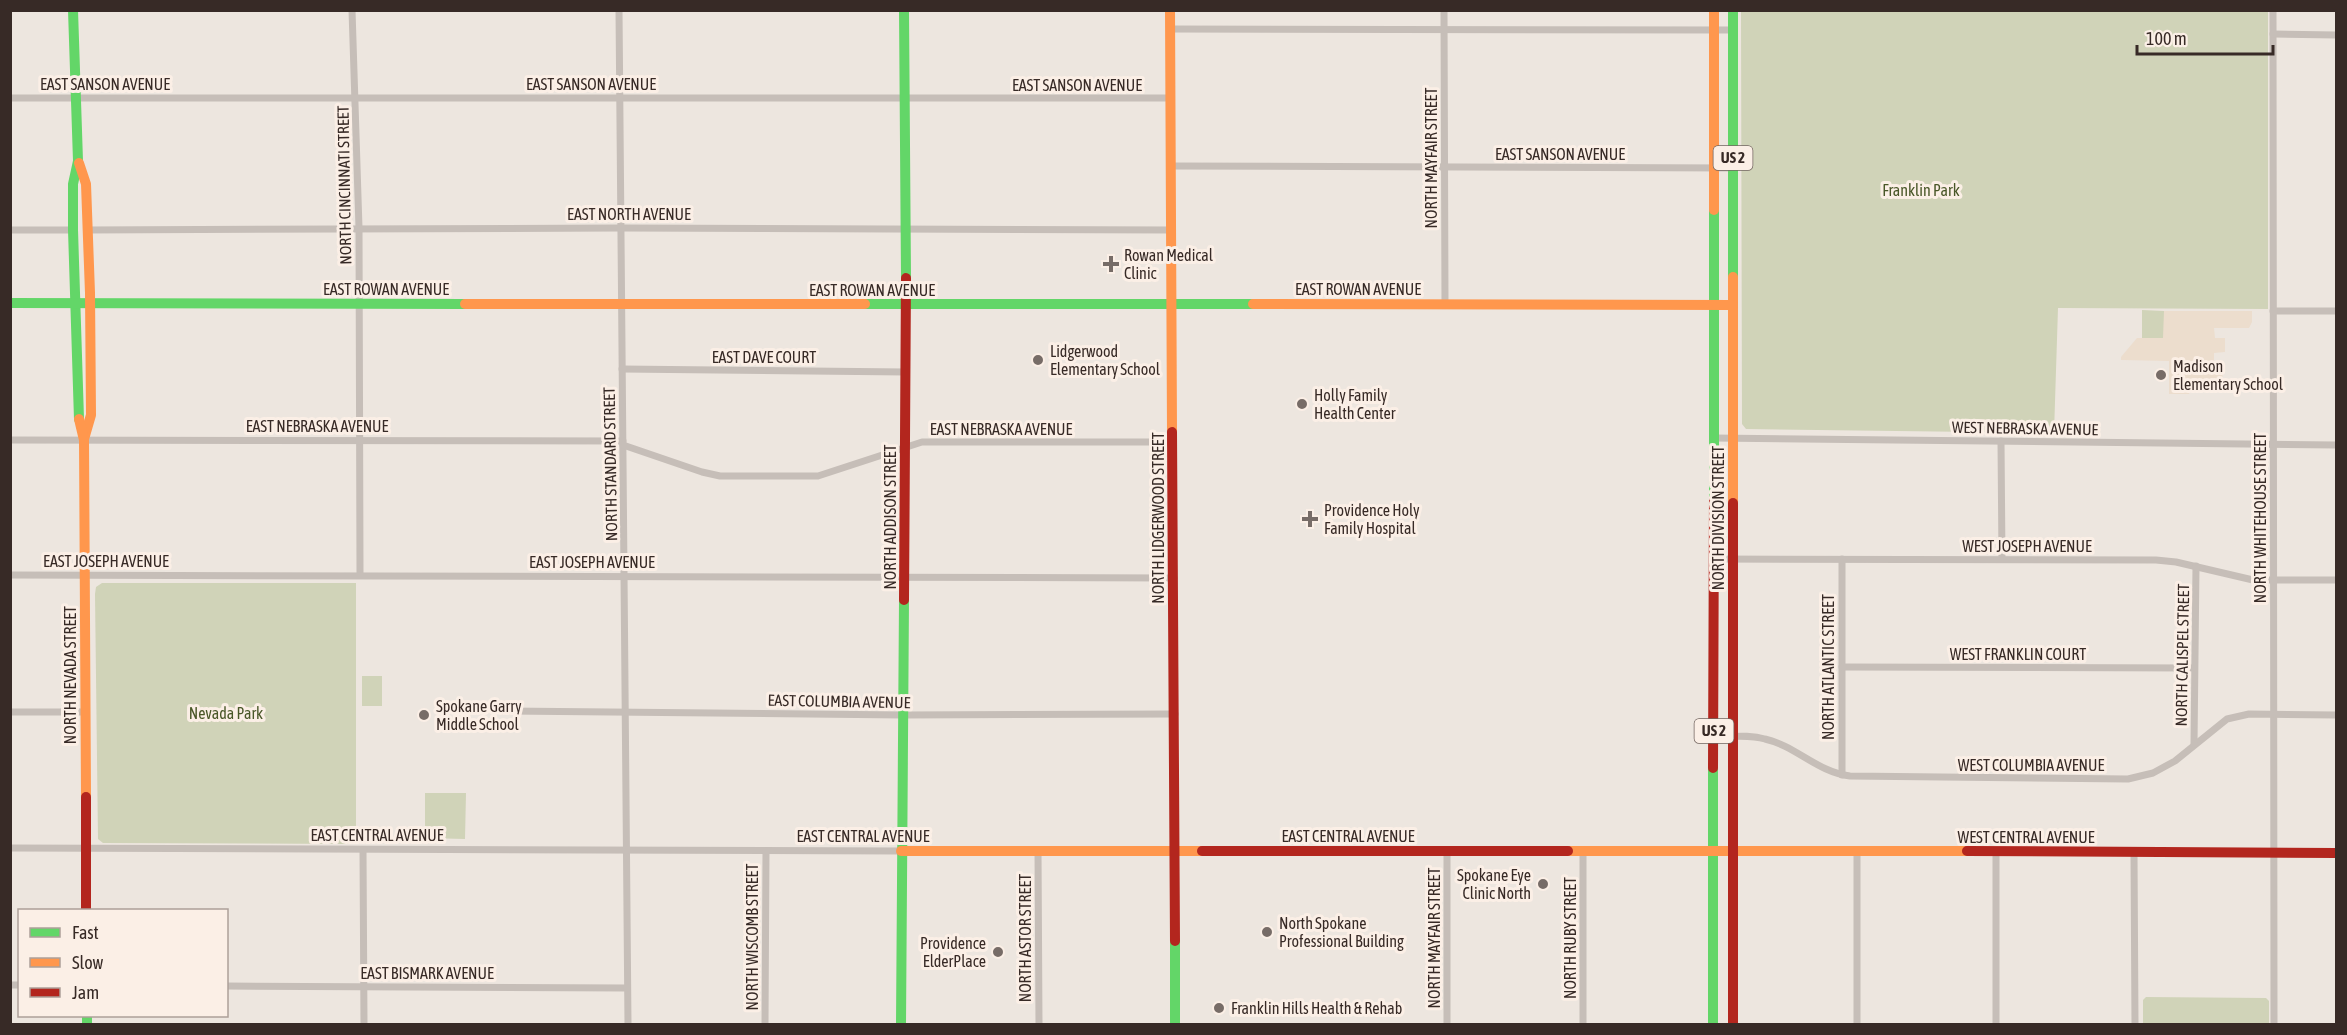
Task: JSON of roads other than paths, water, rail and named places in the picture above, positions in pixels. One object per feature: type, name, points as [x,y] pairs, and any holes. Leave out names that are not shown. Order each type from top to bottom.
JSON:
[{"type":"street","name":"NORTH NEVADA STREET","points":[[73,10],[78,161],[73,184],[73,230],[78,416],[84,440],[86,909]]},
{"type":"street","name":"NORTH CINCINNATI STREET","points":[[352,10],[359,228],[360,574]]},
{"type":"street","name":"NORTH STANDARD STREET","points":[[619,10],[628,1024]]},
{"type":"street","name":"NORTH ADDISON STREET","points":[[901,1024],[906,306],[904,10]]},
{"type":"street","name":"NORTH LIDGERWOOD STREET","points":[[1170,10],[1175,1024]]},
{"type":"street","name":"NORTH MAYFAIR STREET","points":[[1444,10],[1445,305]]},
{"type":"street","name":"NORTH DIVISION STREET","points":[[1713,1024],[1714,10]]},
{"type":"street","name":"NORTH DIVISION STREET","points":[[1733,10],[1733,1024]]},
{"type":"street","name":"NORTH WHITEHOUSE STREET","points":[[2273,10],[2274,1024]]},
{"type":"street","points":[[1170,29],[1733,30]]},
{"type":"street","points":[[2273,34],[2337,35]]},
{"type":"street","name":"EAST SANSON AVENUE","points":[[10,98],[1171,98]]},
{"type":"street","name":"NORTH NEVADA STREET","points":[[78,161],[86,184],[90,303],[91,415],[84,440]]},
{"type":"street","name":"EAST SANSON AVENUE","points":[[1171,166],[1733,168]]},
{"type":"street","name":"EAST NORTH AVENUE","points":[[87,230],[359,228],[1171,230]]},
{"type":"street","points":[[10,230],[73,230]]},
{"type":"street","name":"EAST ROWAN AVENUE","points":[[10,303],[906,306],[1733,305]]},
{"type":"street","points":[[2273,311],[2337,311]]},
{"type":"street","name":"EAST DAVE COURT","points":[[622,369],[905,372]]},
{"type":"street","name":"WEST NEBRASKA AVENUE","points":[[1714,438],[2337,445]]},
{"type":"street","name":"EAST NEBRASKA AVENUE","points":[[10,440],[623,443],[702,472],[720,476],[818,476],[922,442],[1173,442]]},
{"type":"street","points":[[2001,441],[2002,559]]},
{"type":"street","name":"NORTH ATLANTIC STREET","points":[[1842,559],[1842,775]]},
{"type":"street","name":"WEST JOSEPH AVENUE","points":[[1714,560],[2156,560],[2196,566],[2245,578],[2337,580]]},
{"type":"street","name":"NORTH CALISPEL STREET","points":[[2194,744],[2196,566]]},
{"type":"street","name":"EAST JOSEPH AVENUE","points":[[10,575],[360,574],[904,579],[1173,578]]},
{"type":"street","name":"WEST FRANKLIN COURT","points":[[1842,667],[2194,668]]},
{"type":"street","name":"EAST COLUMBIA AVENUE","points":[[502,711],[903,715],[1175,714]]},
{"type":"street","points":[[10,712],[84,712]]},
{"type":"street","name":"WEST COLUMBIA AVENUE","points":[[1714,737],[1755,737],[1773,741],[1818,767],[1842,775],[1860,777],[2128,779],[2153,773],[2175,761],[2227,719],[2249,714],[2337,715]]},
{"type":"street","name":"EAST CENTRAL AVENUE","points":[[10,848],[627,851],[1714,851]]},
{"type":"street","points":[[363,850],[364,1024]]},
{"type":"street","name":"NORTH WISCOMB STREET","points":[[765,1024],[766,850]]},
{"type":"street","name":"NORTH ASTOR STREET","points":[[1038,851],[1039,1024]]},
{"type":"street","name":"NORTH MAYFAIR STREET","points":[[1447,1024],[1448,851]]},
{"type":"street","name":"NORTH RUBY STREET","points":[[1583,851],[1583,1024]]},
{"type":"street","name":"WEST CENTRAL AVENUE","points":[[1714,851],[2337,854]]},
{"type":"street","points":[[1857,851],[1857,1024]]},
{"type":"street","points":[[1996,852],[1996,1024]]},
{"type":"street","points":[[2134,853],[2135,1024]]},
{"type":"street","name":"EAST BISMARK AVENUE","points":[[228,986],[627,988]]},
{"type":"place","name":"Rowan Medical Clinic","points":[[1111,264]]},
{"type":"place","name":"Lidgerwood Elementary School","points":[[1038,360]]},
{"type":"place","name":"Madison Elementary School","points":[[2161,375]]},
{"type":"place","name":"Holly Family Health Center","points":[[1302,404]]},
{"type":"place","name":"Providence Holy Family Hospital","points":[[1310,519]]},
{"type":"place","name":"Spokane Garry Middle School","points":[[424,715]]},
{"type":"place","name":"Spokane Eye Clinic North","points":[[1543,884]]},
{"type":"place","name":"North Spokane Professional Building","points":[[1267,932]]},
{"type":"place","name":"Providence ElderPlace","points":[[998,952]]},
{"type":"place","name":"Franklin Hills Health & Rehab","points":[[1219,1008]]},
{"type":"park label","name":"Franklin Park","points":[[1921,190]]},
{"type":"park label","name":"Nevada Park","points":[[226,713]]}]
